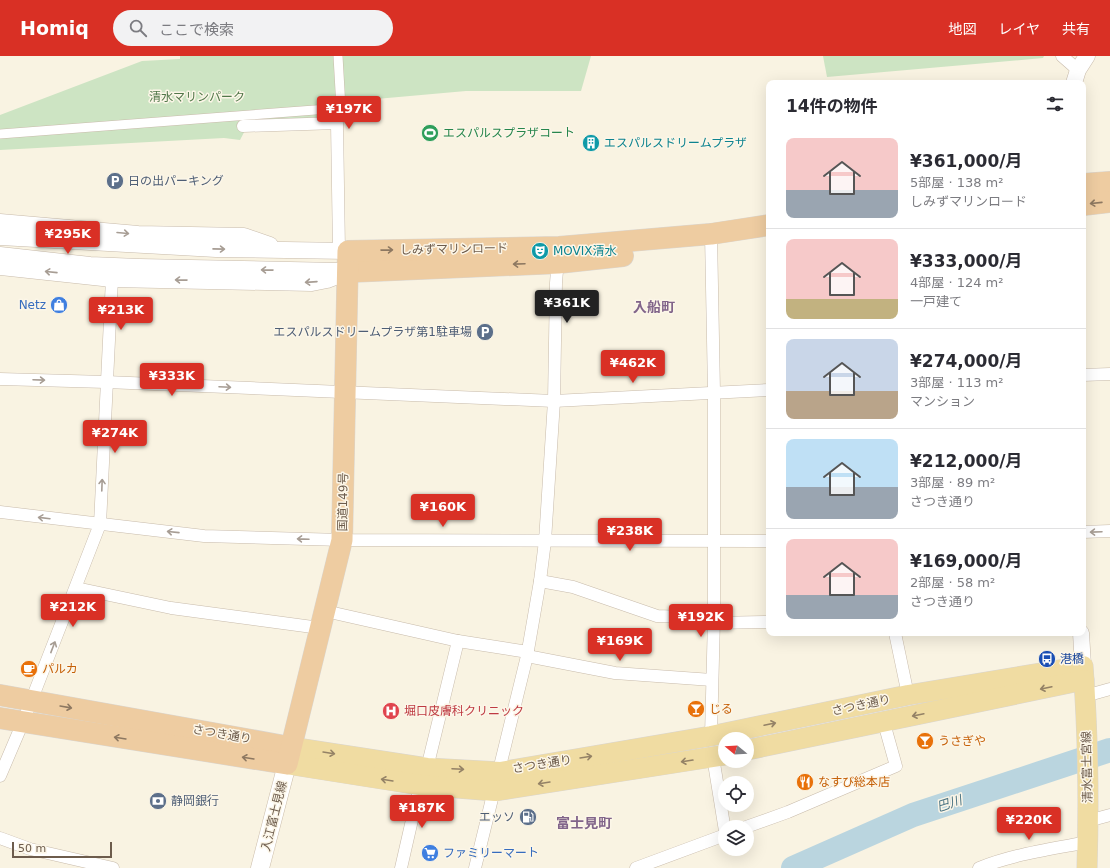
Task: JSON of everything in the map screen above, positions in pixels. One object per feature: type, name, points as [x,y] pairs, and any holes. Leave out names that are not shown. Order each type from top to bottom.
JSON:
[{"type":"highway","points":[[1086,184],[1110,182]]},
{"type":"highway","points":[[1086,204],[1110,202]]},
{"type":"highway","name":"しみずマリンロード","points":[[711,240],[766,226]]},
{"type":"highway","name":"しみずマリンロード","points":[[345,258],[558,255],[711,240],[766,239]]},
{"type":"highway","name":"国道149号","points":[[289,755],[342,540],[345,393],[345,258]]},
{"type":"highway","name":"さつき通り","points":[[0,695],[289,755]]},
{"type":"highway","name":"さつき通り","points":[[0,718],[289,755]]},
{"type":"main road","name":"さつき通り","points":[[423,776],[500,772],[711,736],[899,697],[1084,686]]},
{"type":"main road","name":"さつき通り","points":[[754,749],[891,721],[1084,686]]},
{"type":"main road","name":"清水富士宮線","points":[[1084,686],[1088,818],[1087,868]]},
{"type":"main road","points":[[891,721],[899,697]]},
{"type":"main road","points":[[711,736],[718,754]]},
{"type":"main road","name":"さつき通り","points":[[289,755],[423,776],[495,791],[718,756]]},
{"type":"main road","name":"入江富士見線","points":[[260,868],[289,755]]},
{"type":"street","points":[[0,134],[341,108],[338,56]]},
{"type":"street","points":[[1062,56],[1076,77],[1087,56]]},
{"type":"street","points":[[0,267],[112,279],[312,283],[327,280],[345,258],[337,123],[243,126]]},
{"type":"street","points":[[0,222],[138,234],[244,236],[284,250]]},
{"type":"street","name":"しみずマリンロード","points":[[0,237],[216,250],[284,250],[345,258]]},
{"type":"street","points":[[711,240],[714,392],[714,540],[711,736]]},
{"type":"street","name":"しみずマリンロード","points":[[0,255],[90,265],[139,268],[345,258]]},
{"type":"street","points":[[475,868],[500,772],[527,654],[540,581],[545,541],[554,401],[556,283],[558,255]]},
{"type":"street","points":[[0,776],[32,701],[100,524],[112,279]]},
{"type":"street","points":[[1086,374],[1110,374]]},
{"type":"street","points":[[0,379],[106,382],[554,401],[766,390]]},
{"type":"street","points":[[0,512],[204,536],[342,540],[766,541]]},
{"type":"street","points":[[1086,532],[1110,531]]},
{"type":"street","points":[[540,581],[573,587],[657,616],[713,621],[766,622]]},
{"type":"street","points":[[76,588],[171,608],[322,619],[458,641],[615,673],[712,680]]},
{"type":"street","points":[[895,636],[899,697]]},
{"type":"street","points":[[1081,636],[1084,686],[1110,688]]},
{"type":"street","points":[[401,868],[458,641]]},
{"type":"street","points":[[754,824],[788,812],[896,766],[891,721]]},
{"type":"street","points":[[720,768],[724,820]]},
{"type":"street","points":[[1088,818],[1110,815]]},
{"type":"street","points":[[0,838],[30,848],[113,868]]},
{"type":"street","points":[[636,868],[718,838]]},
{"type":"street","points":[[979,868],[995,862],[1036,852],[1088,842]]},
{"type":"green space","name":"清水マリンパーク","points":[[180,56],[591,56],[581,91],[466,91],[365,100],[349,119],[251,119],[240,140],[224,138],[0,150],[0,115],[142,61],[180,59]]},
{"type":"green space","points":[[823,56],[1044,56],[1043,58],[827,77]]},
{"type":"waterway","name":"巴川","points":[[793,868],[913,815],[1110,750]]},
{"type":"place","name":"エスパルスプラザコート","points":[[430,133]]},
{"type":"place","name":"エスパルスドリームプラザ","points":[[591,143]]},
{"type":"place","name":"日の出パーキング","points":[[115,181]]},
{"type":"place","name":"MOVIX清水","points":[[540,251]]},
{"type":"place","name":"Netz","points":[[59,305]]},
{"type":"place","name":"エスパルスドリームプラザ第1駐車場","points":[[485,332]]},
{"type":"place","name":"港橋","points":[[1047,659]]},
{"type":"place","name":"パルカ","points":[[29,669]]},
{"type":"place","name":"じる","points":[[696,709]]},
{"type":"place","name":"堀口皮膚科クリニック","points":[[391,711]]},
{"type":"place","name":"うさぎや","points":[[925,741]]},
{"type":"place","name":"なすび総本店","points":[[805,782]]},
{"type":"place","name":"静岡銀行","points":[[158,801]]},
{"type":"place","name":"エッソ","points":[[528,817]]},
{"type":"place","name":"ファミリーマート","points":[[430,853]]},
{"type":"district","name":"入船町","points":[[654,307]]},
{"type":"district","name":"富士見町","points":[[584,823]]}]
